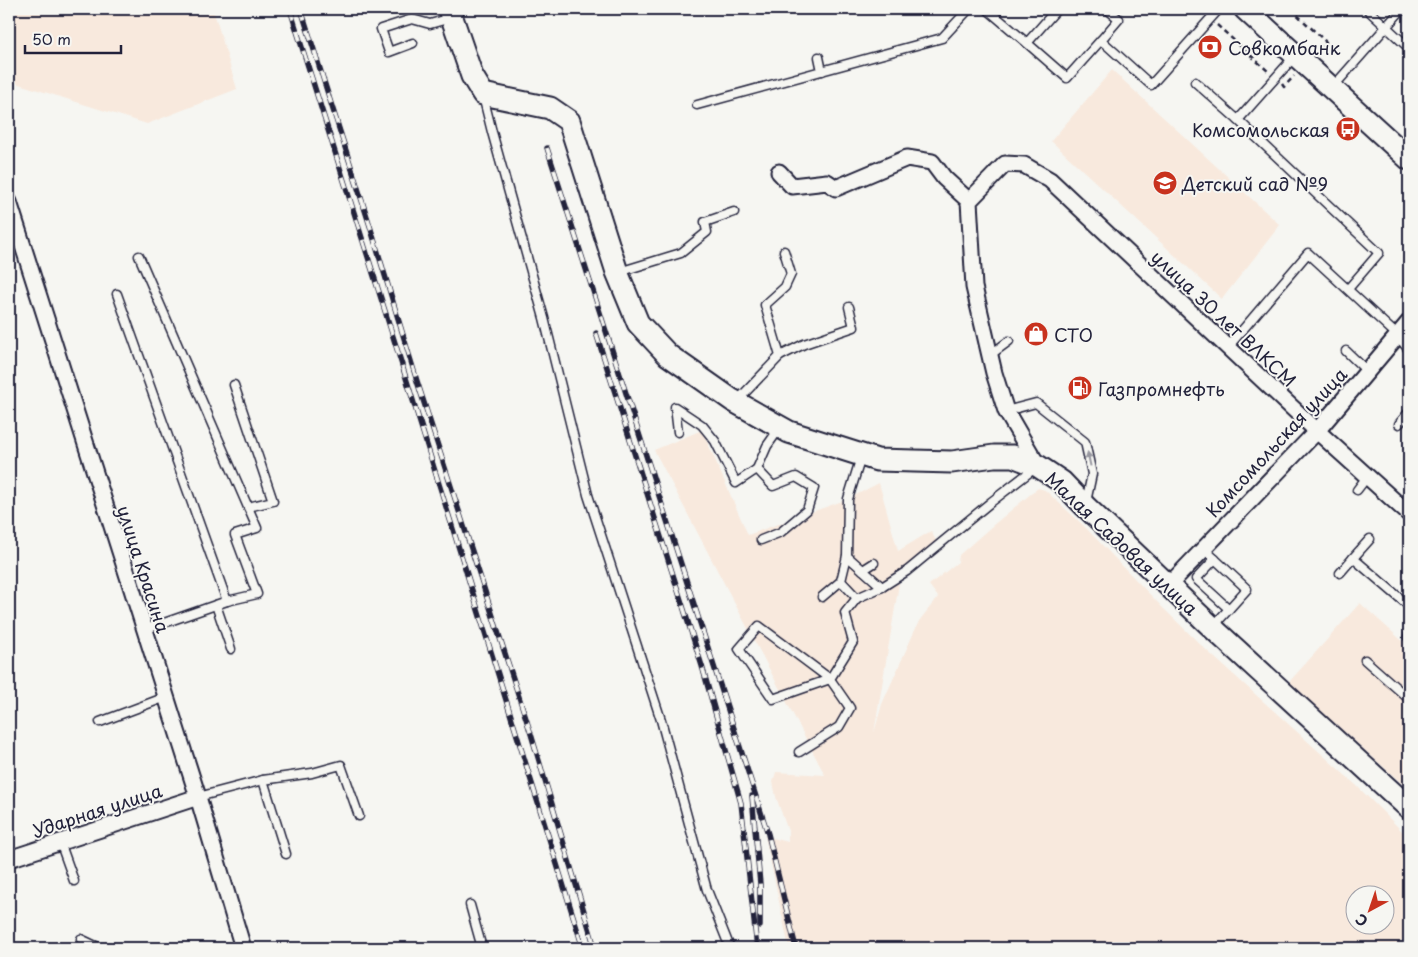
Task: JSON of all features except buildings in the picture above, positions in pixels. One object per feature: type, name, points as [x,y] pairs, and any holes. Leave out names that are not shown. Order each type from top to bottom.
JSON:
[{"type":"street","points":[[1245,9],[1409,159]]},
{"type":"street","points":[[451,13],[472,76],[483,94],[550,108],[569,121],[617,272],[638,323],[668,355],[736,402],[789,432],[877,460],[952,462],[994,456],[1013,456],[1038,466]]},
{"type":"street","points":[[779,172],[792,186],[827,182],[836,188],[907,158],[932,162],[944,178],[969,201]]},
{"type":"street","name":"улица 30 лет ВЛКСМ","points":[[969,201],[1005,164],[1024,165],[1050,180],[1316,431],[1409,514]]},
{"type":"street","name":"Малая Садовая улица","points":[[969,201],[974,288],[990,355],[1006,411],[1038,466],[1062,482],[1165,588],[1407,802]]},
{"type":"street","name":"улица Красина","points":[[9,202],[12,224],[166,697],[244,948]]},
{"type":"street","name":"Комсомольская улица","points":[[1165,588],[1316,431],[1409,322]]},
{"type":"street","name":"Ударная улица","points":[[9,859],[198,797]]},
{"type":"lane","points":[[697,106],[942,38],[969,9]]},
{"type":"lane","points":[[987,9],[1067,78],[1119,19],[1108,9]]},
{"type":"lane","points":[[1027,43],[1057,9]]},
{"type":"lane","points":[[1101,40],[1151,85],[1220,9]]},
{"type":"lane","points":[[1367,9],[1409,48]]},
{"type":"lane","points":[[1332,89],[1402,9]]},
{"type":"lane","points":[[414,43],[389,52],[381,29],[412,18],[430,24],[451,13]]},
{"type":"lane","points":[[1238,120],[1295,55]]},
{"type":"lane","points":[[819,57],[822,71]]},
{"type":"lane","points":[[1195,82],[1379,253],[1348,289]]},
{"type":"lane","points":[[483,94],[544,318],[588,495],[661,720],[707,890],[730,948]]},
{"type":"lane","points":[[617,272],[681,253],[707,232],[705,222],[734,212]]},
{"type":"lane","points":[[780,356],[765,305],[785,287],[791,274],[784,251]]},
{"type":"lane","points":[[1228,346],[1308,253],[1397,335],[1409,350]]},
{"type":"lane","points":[[139,256],[257,528],[235,535],[256,594],[227,601],[144,630]]},
{"type":"lane","points":[[117,294],[227,601]]},
{"type":"lane","points":[[736,402],[780,356],[804,344],[854,327],[849,308]]},
{"type":"lane","points":[[990,355],[1008,341]]},
{"type":"lane","points":[[1346,352],[1367,371]]},
{"type":"lane","points":[[234,385],[273,501],[248,507]]},
{"type":"lane","points":[[1006,411],[1036,403],[1086,442],[1092,474],[1084,506]]},
{"type":"lane","points":[[678,432],[674,407],[702,425],[715,440],[736,483],[758,469],[767,446],[780,427]]},
{"type":"lane","points":[[1399,424],[1409,412]]},
{"type":"lane","points":[[822,597],[841,581],[847,556],[848,498],[862,455]]},
{"type":"lane","points":[[799,752],[839,727],[850,708],[830,679],[759,626],[739,649],[773,699],[830,679],[853,642],[845,613],[857,598],[882,587],[913,566],[1038,466]]},
{"type":"lane","points":[[758,469],[773,486],[796,477],[814,488],[807,510],[780,532],[761,540]]},
{"type":"lane","points":[[1357,490],[1367,477]]},
{"type":"lane","points":[[1340,573],[1370,539]]},
{"type":"lane","points":[[1203,548],[1247,589],[1219,620],[1217,632]]},
{"type":"lane","points":[[847,556],[882,587]]},
{"type":"lane","points":[[1353,558],[1409,606]]},
{"type":"lane","points":[[1215,559],[1196,579],[1229,609]]},
{"type":"lane","points":[[863,570],[874,563]]},
{"type":"lane","points":[[841,581],[857,598]]},
{"type":"lane","points":[[216,605],[231,649]]},
{"type":"lane","points":[[1365,660],[1409,699]]},
{"type":"lane","points":[[100,722],[166,697]]},
{"type":"lane","points":[[198,797],[262,780],[312,773],[341,765],[359,816]]},
{"type":"lane","points":[[262,780],[286,854]]},
{"type":"lane","points":[[60,842],[74,881]]},
{"type":"lane","points":[[470,904],[482,948]]},
{"type":"lane","points":[[81,939],[100,948]]},
{"type":"path","points":[[1211,19],[1275,78]]},
{"type":"shaded area","points":[[9,9],[213,9],[237,89],[147,124],[9,81]]},
{"type":"shaded area","name":"Детский сад №9","points":[[1112,70],[1280,225],[1222,299],[1051,141]]},
{"type":"shaded area","points":[[702,430],[748,535],[848,499],[879,483],[898,551],[931,531],[938,545],[901,572],[874,733],[882,704],[919,621],[938,597],[929,585],[958,562],[959,555],[1038,488],[1045,490],[1083,525],[1204,648],[1356,785],[1409,838],[1409,932],[1395,948],[789,948],[765,836],[788,842],[788,831],[776,797],[773,782],[776,772],[825,775],[654,450]]},
{"type":"shaded area","points":[[1360,603],[1409,647],[1409,790],[1289,682]]},
{"type":"railway","points":[[290,9],[583,948]]},
{"type":"railway","points":[[301,9],[417,381],[531,734],[595,948]]},
{"type":"railway","points":[[547,148],[768,834],[796,948]]},
{"type":"railway","points":[[596,333],[702,666],[741,803],[757,948]]},
{"type":"railway","points":[[752,796],[760,884],[760,926]]},
{"type":"place","name":"Совкомбанк","points":[[1210,47]]},
{"type":"place","name":"Комсомольская","points":[[1348,129]]},
{"type":"place","name":"Детский сад №9","points":[[1165,183]]},
{"type":"place","name":"СТО","points":[[1036,334]]},
{"type":"place","name":"Газпромнефть","points":[[1080,388]]}]
